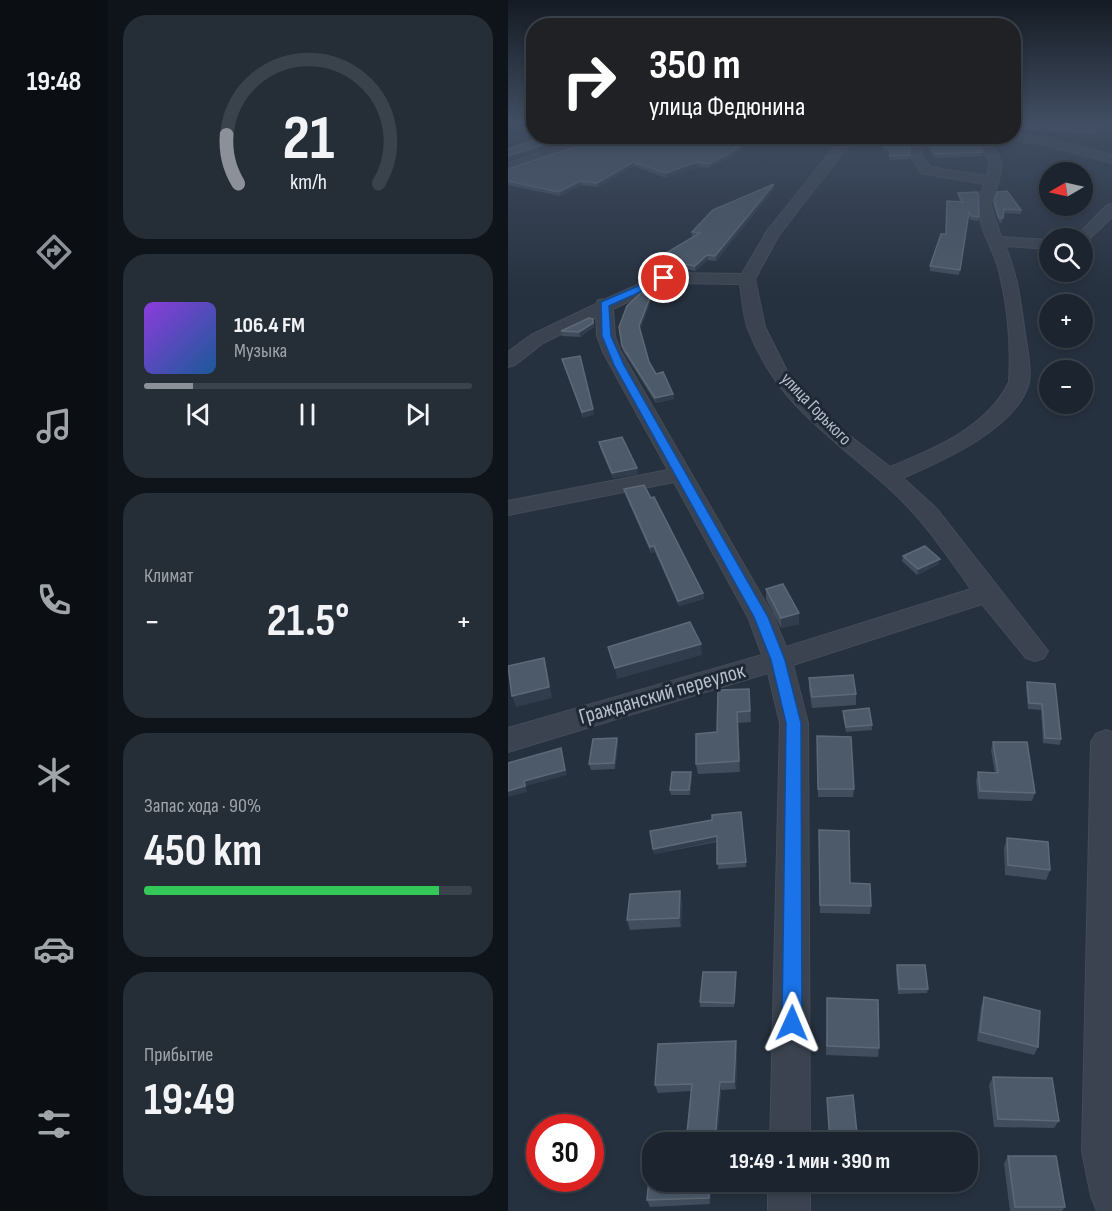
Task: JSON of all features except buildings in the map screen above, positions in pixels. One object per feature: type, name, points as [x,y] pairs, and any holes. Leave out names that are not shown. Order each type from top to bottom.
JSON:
[{"type":"street","points":[[508,361],[537,339],[604,304],[664,278],[747,279],[772,234],[815,181]]},
{"type":"street","points":[[889,476],[953,447],[990,420],[1011,398],[1020,381],[1009,276],[992,241],[984,209],[986,187],[992,181]]},
{"type":"street","points":[[1092,228],[1111,208]]},
{"type":"street","points":[[992,241],[1039,244]]},
{"type":"street","name":"улица Горького","points":[[747,279],[756,327],[781,377],[835,434],[889,476],[930,514],[987,592],[1035,651]]},
{"type":"street","points":[[604,304],[606,336],[612,352],[761,617],[778,660],[794,723],[790,1132]]},
{"type":"street","points":[[508,508],[680,474]]},
{"type":"street","name":"Гражданский переулок","points":[[508,740],[778,660],[987,592]]},
{"type":"street","points":[[1106,742],[1103,1151],[1111,1196]]},
{"type":"street","points":[[789,1192],[789,1211]]},
{"type":"route","points":[[664,278],[604,304],[606,336],[619,365],[761,617],[778,660],[794,723],[792,1023]]}]
